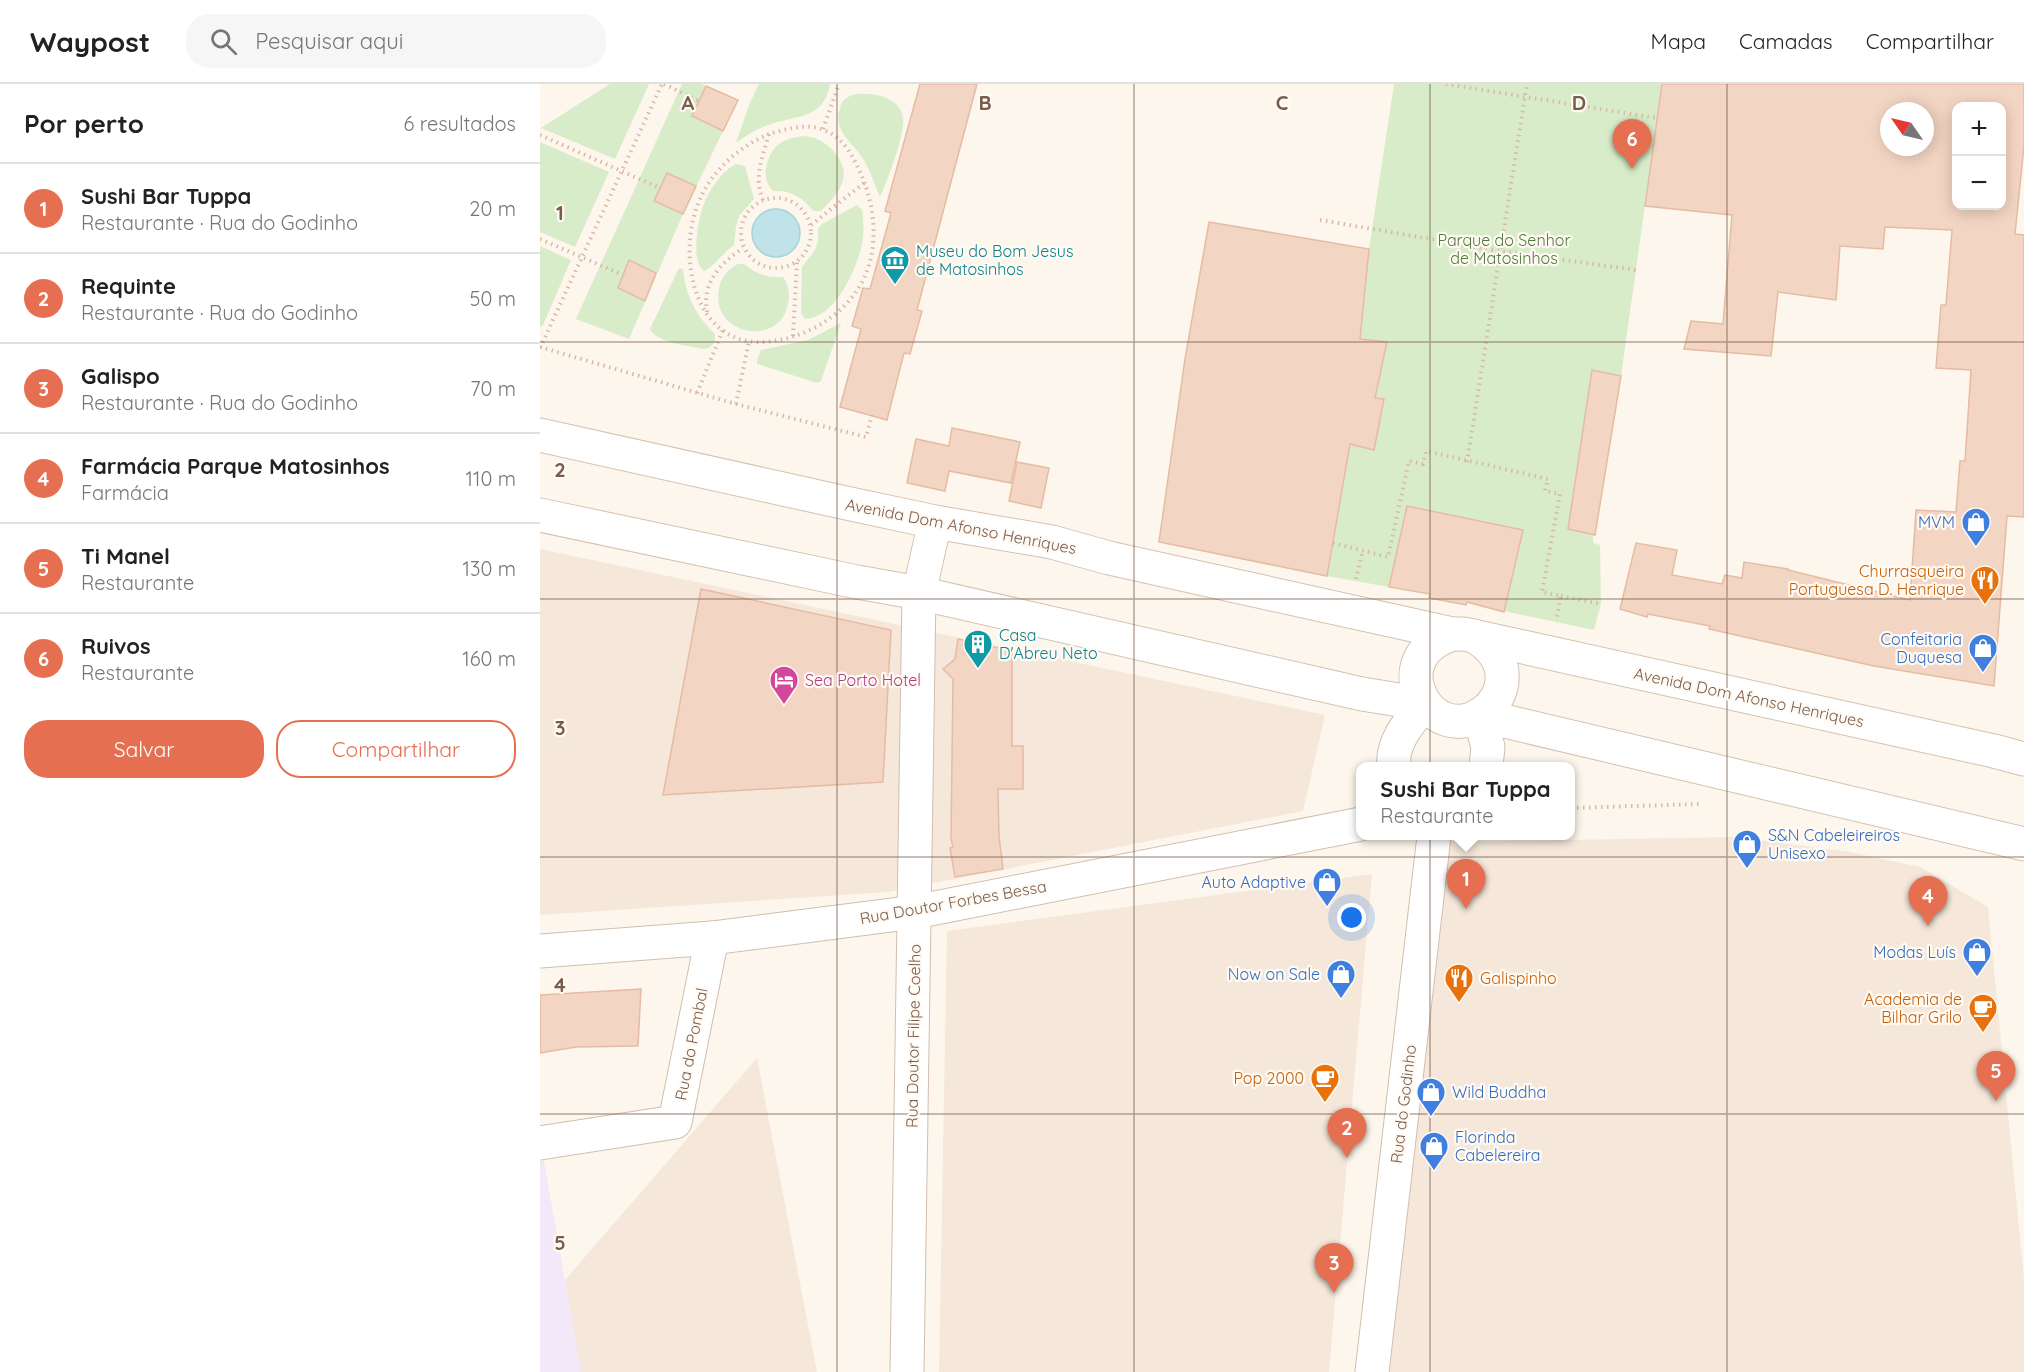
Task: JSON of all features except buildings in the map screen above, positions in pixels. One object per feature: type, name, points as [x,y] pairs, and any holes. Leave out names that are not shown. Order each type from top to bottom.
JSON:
[{"type":"main road","name":"Avenida Dom Afonso Henriques","points":[[540,435],[935,522],[1052,542],[1109,558],[1550,653],[2024,759]]},
{"type":"main road","points":[[540,515],[919,593],[1362,694],[1424,704]]},
{"type":"main road","name":"Rua Doutor Filipe Coelho","points":[[908,1372],[919,593],[935,522]]},
{"type":"main road","name":"Avenida Dom Afonso Henriques","points":[[1463,635],[1486,644],[1496,654],[1501,667],[1502,681],[1498,695],[1490,707],[1479,716]]},
{"type":"main road","points":[[1463,635],[1440,638],[1429,645],[1421,655],[1416,668],[1415,680],[1418,693],[1424,704],[1436,714],[1455,721],[1468,721],[1479,716],[2024,844]]},
{"type":"main road","points":[[1393,762],[1400,736],[1424,704]]},
{"type":"main road","points":[[1479,716],[1488,747],[1486,762]]},
{"type":"main road","name":"Rua Doutor Forbes Bessa","points":[[540,951],[712,938],[915,912],[1356,825]]},
{"type":"main road","name":"Rua do Godinho","points":[[1372,1372],[1434,840]]},
{"type":"main road","name":"Rua do Pombal","points":[[540,1143],[675,1122],[712,938]]},
{"type":"path","points":[[699,101],[663,84],[540,348],[736,404],[866,437],[872,415]]},
{"type":"path","points":[[1446,84],[1656,118]]},
{"type":"path","points":[[1467,462],[1527,84]]},
{"type":"path","points":[[823,129],[840,85]]},
{"type":"path","points":[[800,126],[823,129],[833,134],[850,152],[865,183],[873,224],[872,247],[869,267],[856,290],[833,316],[821,325],[793,336],[773,341],[749,342],[738,339],[723,330],[707,316],[699,299],[690,267],[690,234],[697,206],[711,179],[722,165],[750,142],[769,134],[800,126]]},
{"type":"path","points":[[763,200],[758,182],[758,171],[769,134]]},
{"type":"path","points":[[540,135],[660,188]]},
{"type":"path","points":[[811,225],[865,183]]},
{"type":"path","points":[[774,198],[787,199],[798,205],[806,214],[811,225],[808,249],[797,261],[781,269],[769,269],[749,257],[740,237],[745,215],[763,200],[774,198]]},
{"type":"path","points":[[1320,220],[1500,251],[1636,270]]},
{"type":"path","points":[[540,239],[623,275]]},
{"type":"path","points":[[707,316],[706,298],[711,280],[720,266],[743,248]]},
{"type":"path","points":[[793,336],[797,261]]},
{"type":"path","points":[[697,393],[723,330]]},
{"type":"path","points":[[736,404],[749,342]]},
{"type":"path","points":[[1333,543],[1388,556],[1409,461],[1423,464],[1426,451],[1548,479],[1545,491],[1560,494],[1542,592],[1601,604]]},
{"type":"path","points":[[1550,653],[1561,597]]},
{"type":"shaded area","points":[[540,549],[1325,715],[1303,811],[888,892],[540,915]]},
{"type":"shaded area","points":[[1737,837],[1850,852],[1920,867],[1988,907],[2024,1279],[2024,1372],[1389,1372],[1449,842]]},
{"type":"shaded area","points":[[1372,874],[1329,1372],[939,1372],[947,931]]},
{"type":"shaded area","points":[[757,1058],[817,1372],[540,1372],[540,1309]]},
{"type":"shaded area","points":[[540,1161],[544,1161],[581,1372],[540,1372]]},
{"type":"green space","points":[[610,84],[649,84],[615,159],[541,128]]},
{"type":"green space","points":[[682,84],[701,84],[738,100],[683,214],[629,339],[576,319]]},
{"type":"green space","points":[[759,84],[829,84],[830,86],[822,104],[816,110],[764,127],[736,143]]},
{"type":"green space","name":"Parque do Senhor de Matosinhos","points":[[1394,84],[1662,84],[1621,376],[1593,370],[1593,543],[1600,545],[1601,604],[1594,630],[1504,611],[1407,507],[1389,587],[1327,576],[1350,444],[1374,449],[1384,400],[1359,395],[1363,373],[1380,375],[1387,342],[1360,339],[1369,249]]},
{"type":"green space","points":[[857,94],[871,94],[891,101],[901,110],[903,117],[899,145],[880,197],[865,162],[839,124],[838,117],[842,102]]},
{"type":"green space","points":[[806,136],[829,146],[841,161],[843,169],[842,184],[821,211],[813,211],[800,198],[790,193],[773,191],[767,180],[766,167],[774,148],[785,140]]},
{"type":"green space","points":[[540,142],[609,172],[575,247],[540,232]]},
{"type":"green space","points":[[736,164],[745,166],[754,199],[739,216],[734,245],[704,271],[697,259],[696,250],[702,211],[717,181]]},
{"type":"green space","points":[[857,205],[862,210],[863,234],[854,270],[834,303],[815,317],[805,319],[801,313],[802,267],[815,250],[818,229],[822,224]]},
{"type":"green space","points":[[540,246],[571,260],[543,325],[540,327]]},
{"type":"green space","points":[[738,264],[744,264],[762,275],[783,277],[787,284],[789,300],[787,308],[780,321],[770,328],[757,331],[744,330],[732,324],[723,314],[718,301],[720,284],[727,272]]},
{"type":"green space","points":[[679,268],[683,269],[686,288],[693,305],[715,334],[715,342],[709,348],[666,341],[650,329]]},
{"type":"green space","points":[[841,323],[821,381],[817,383],[757,364],[761,350],[808,340]]},
{"type":"water","points":[[776,209],[793,216],[800,233],[793,250],[776,257],[759,250],[752,233],[759,216]]},
{"type":"place","name":"Ruivos","points":[[1632,169]]},
{"type":"place","name":"Museu do Bom Jesus de Matosinhos","points":[[895,286]]},
{"type":"place","name":"MVM","points":[[1976,548]]},
{"type":"place","name":"Churrasqueira Portuguesa D. Henrique","points":[[1985,606]]},
{"type":"place","name":"Casa D'Abreu Neto","points":[[978,670]]},
{"type":"place","name":"Confeitaria Duquesa","points":[[1983,674]]},
{"type":"place","name":"Sea Porto Hotel","points":[[784,706]]},
{"type":"place","name":"S&N Cabeleireiros Unisexo","points":[[1747,870]]},
{"type":"place","name":"Auto Adaptive","points":[[1327,908]]},
{"type":"place","name":"Sushi Bar Tuppa","points":[[1466,909]]},
{"type":"place","name":"Farmácia Parque Matosinhos","points":[[1928,926]]},
{"type":"place","name":"Modas Luís","points":[[1977,978]]},
{"type":"place","name":"Now on Sale","points":[[1341,1000]]},
{"type":"place","name":"Galispinho","points":[[1459,1004]]},
{"type":"place","name":"Academia de Bilhar Grilo","points":[[1983,1034]]},
{"type":"place","name":"Ti Manel","points":[[1996,1101]]},
{"type":"place","name":"Pop 2000","points":[[1325,1104]]},
{"type":"place","name":"Wild Buddha","points":[[1431,1118]]},
{"type":"place","name":"Requinte","points":[[1347,1158]]},
{"type":"place","name":"Florinda Cabelereira","points":[[1434,1172]]},
{"type":"place","name":"Galispo","points":[[1334,1293]]}]
